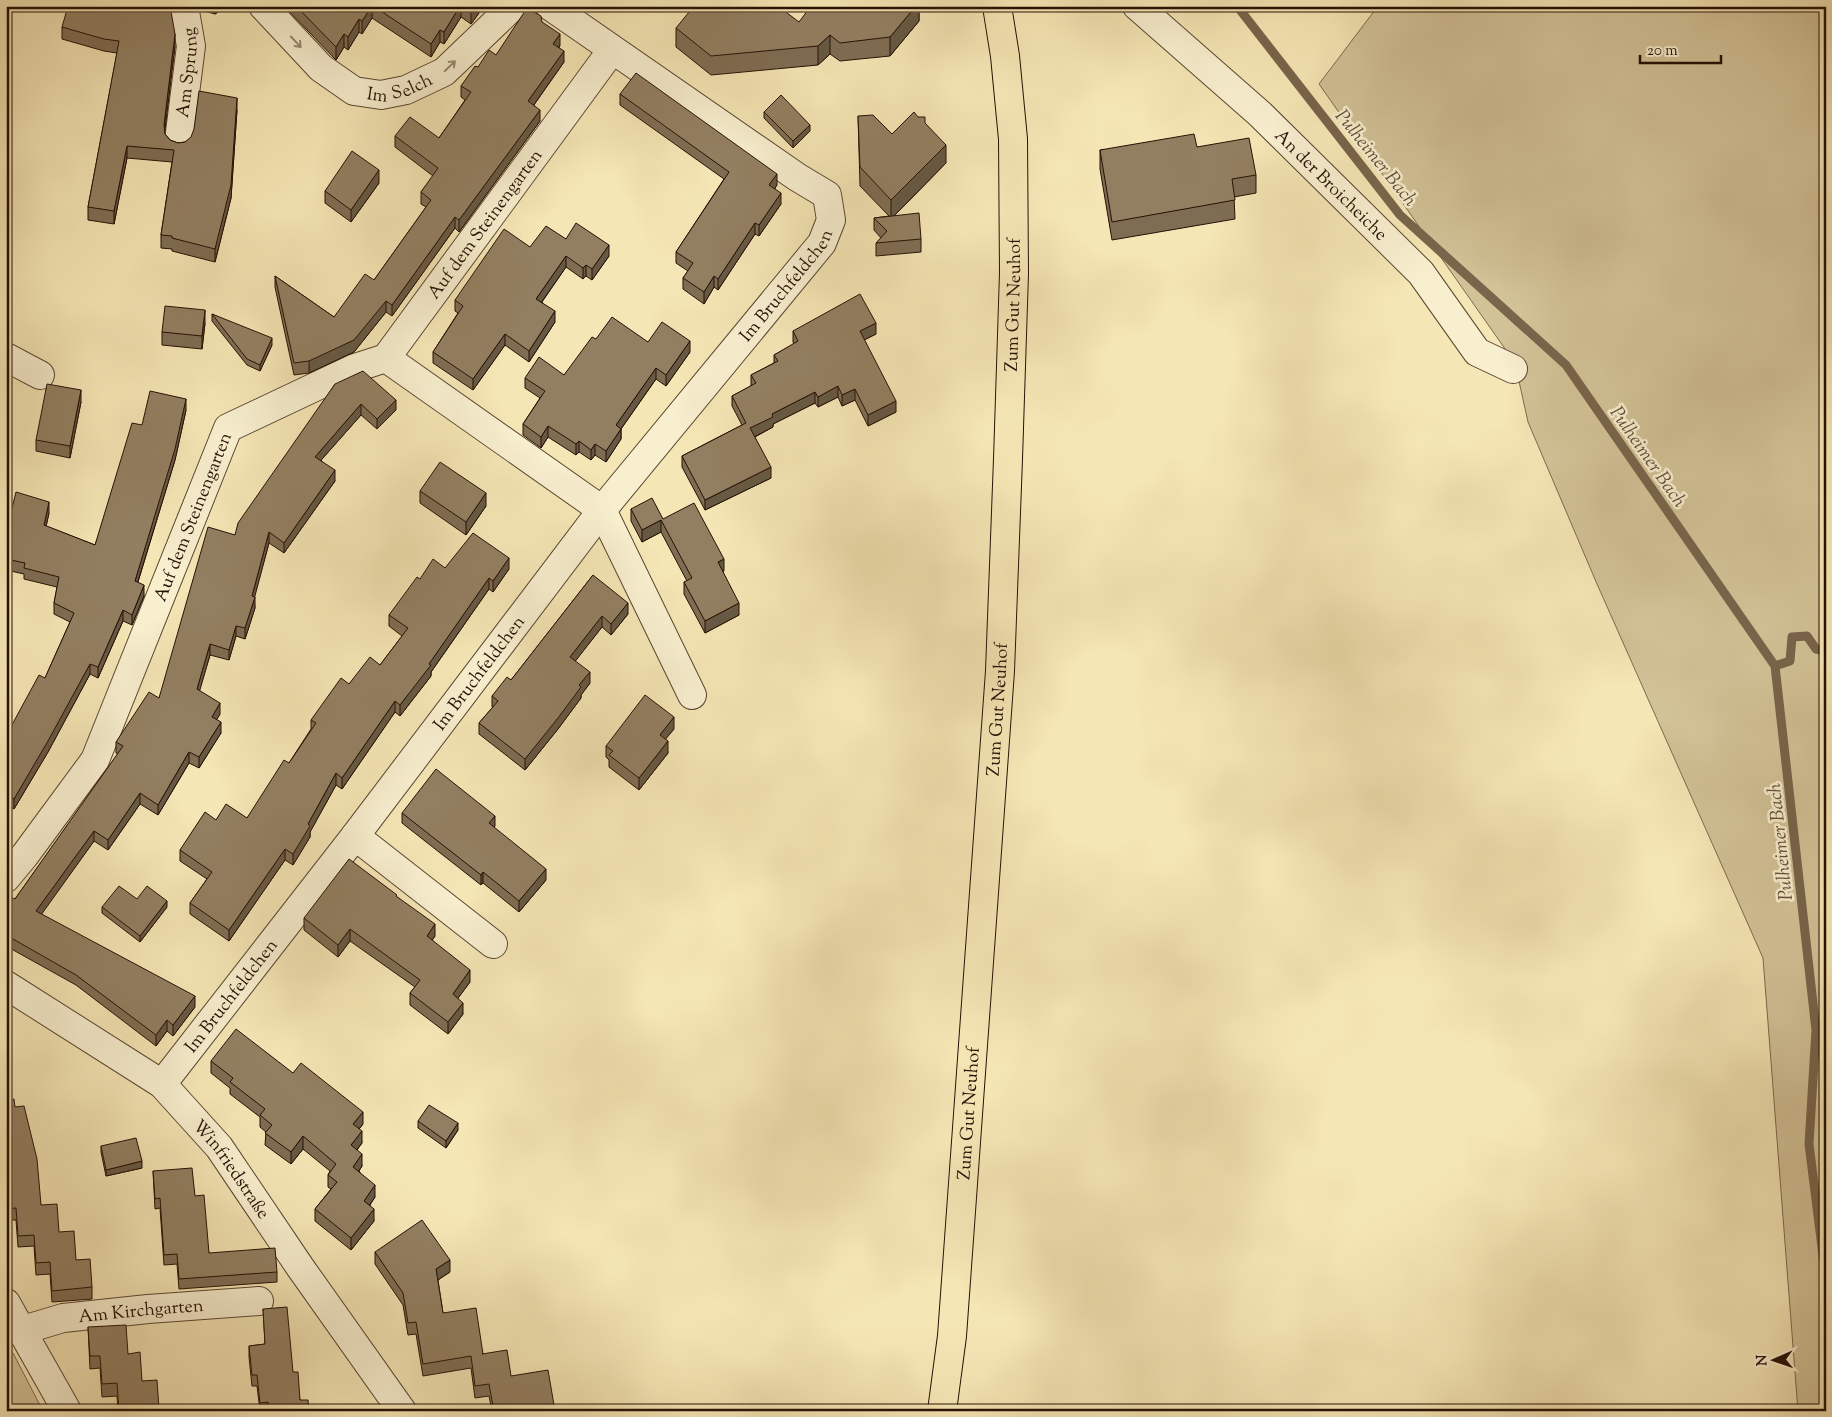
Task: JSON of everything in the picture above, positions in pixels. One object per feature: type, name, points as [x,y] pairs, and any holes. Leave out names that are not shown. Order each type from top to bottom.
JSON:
[{"type":"main road","name":"Zum Gut Neuhof","points":[[942,1411],[952,1336],[998,691],[1008,459],[1014,273],[1013,139],[1005,56],[997,6]]},
{"type":"street","name":"Am Sprung","points":[[178,140],[191,46],[184,6]]},
{"type":"street","name":"Im Selch","points":[[263,6],[321,68],[331,76],[354,91],[381,94],[406,90],[444,72],[512,6]]},
{"type":"street","name":"Im Bruchfeldchen","points":[[162,1084],[355,836],[602,510],[822,243],[831,220],[827,195],[797,177],[550,6]]},
{"type":"street","name":"An der Broicheiche","points":[[1137,6],[1260,114],[1421,273],[1478,352],[1513,369]]},
{"type":"street","name":"Auf dem Steinengarten","points":[[6,878],[26,855],[95,760],[228,428],[355,368],[386,358],[612,50]]},
{"type":"street","points":[[6,357],[40,375]]},
{"type":"street","points":[[386,358],[602,510],[692,695]]},
{"type":"street","points":[[355,836],[493,944]]},
{"type":"street","name":"Winfriedstraße","points":[[6,985],[162,1084],[219,1147],[300,1267],[402,1411]]},
{"type":"street","name":"Am Kirchgarten","points":[[23,1330],[62,1318],[148,1309],[260,1301]]},
{"type":"street","points":[[6,1303],[23,1330],[67,1411]]},
{"type":"shaded area","points":[[1378,6],[1826,6],[1826,1411],[1798,1411],[1763,958],[1597,584],[1528,422],[1515,363],[1319,84]]},
{"type":"shaded area","points":[[6,1353],[13,1353],[43,1411],[6,1411]]},
{"type":"building","points":[[68,6],[170,6],[175,34],[164,125],[165,134],[170,140],[178,143],[185,142],[191,137],[194,129],[199,91],[237,98],[231,185],[215,249],[172,238],[172,236],[161,235],[174,150],[127,146],[114,211],[88,207],[119,41],[104,39],[62,27]]},
{"type":"building","points":[[296,6],[372,6],[362,21],[359,19],[348,37],[344,34],[336,47]]},
{"type":"building","points":[[373,6],[460,6],[444,32],[440,30],[431,44]]},
{"type":"building","points":[[463,6],[475,6],[471,12]]},
{"type":"building","points":[[694,6],[726,6],[732,11],[736,6],[778,6],[799,22],[811,6],[916,6],[890,37],[840,43],[830,35],[818,46],[711,56],[676,28]]},
{"type":"building","points":[[527,8],[541,16],[542,22],[560,34],[553,44],[564,51],[528,101],[540,110],[459,220],[455,217],[392,305],[386,301],[354,340],[309,361],[294,363],[275,276],[334,317],[365,274],[374,280],[431,200],[421,192],[438,168],[395,136],[410,117],[439,138],[471,92],[461,86],[475,66],[478,67],[489,50],[496,55]]},
{"type":"building","points":[[636,73],[777,174],[769,185],[781,193],[759,225],[755,223],[718,279],[714,276],[704,292],[683,278],[693,263],[676,252],[729,172],[620,94]]},
{"type":"building","points":[[781,95],[810,125],[793,141],[764,112]]},
{"type":"building","points":[[914,112],[918,117],[925,117],[925,123],[946,145],[891,200],[860,167],[858,116],[873,115],[892,134]]},
{"type":"building","points":[[1194,134],[1197,147],[1249,138],[1256,175],[1232,179],[1235,200],[1112,222],[1100,150]]},
{"type":"building","points":[[352,151],[379,170],[351,210],[325,191]]},
{"type":"building","points":[[919,213],[921,239],[876,243],[887,231],[874,218]]},
{"type":"building","points":[[576,223],[609,245],[592,269],[586,265],[583,268],[566,256],[536,299],[555,311],[529,351],[505,334],[473,379],[433,352],[463,306],[455,300],[504,229],[530,247],[546,226],[566,239]]},
{"type":"building","points":[[860,294],[876,323],[860,331],[896,401],[868,415],[855,389],[842,395],[838,386],[818,397],[815,392],[772,414],[773,417],[750,428],[771,467],[705,500],[682,456],[746,423],[732,396],[756,383],[751,375],[778,361],[774,355],[798,341],[793,331]]},
{"type":"building","points":[[165,306],[205,310],[202,336],[162,332]]},
{"type":"building","points":[[212,314],[272,338],[260,365],[247,359]]},
{"type":"building","points":[[612,317],[648,342],[662,322],[690,341],[666,375],[656,368],[616,425],[621,429],[606,451],[595,444],[591,450],[579,441],[576,444],[548,426],[541,437],[523,424],[545,391],[525,378],[539,357],[564,375],[592,337],[596,339]]},
{"type":"building","points":[[363,371],[396,400],[377,419],[361,404],[315,457],[335,470],[284,543],[269,532],[252,596],[255,597],[245,628],[236,626],[229,650],[210,644],[197,689],[220,703],[212,717],[221,722],[199,757],[189,752],[158,805],[140,793],[108,840],[94,831],[36,911],[195,996],[173,1025],[167,1020],[156,1035],[76,975],[6,935],[6,904],[10,897],[15,899],[123,746],[116,742],[149,692],[159,698],[208,527],[235,535],[238,523],[335,384]]},
{"type":"building","points":[[47,384],[81,390],[70,446],[36,440]]},
{"type":"building","points":[[150,391],[186,399],[175,449],[135,581],[144,585],[132,615],[123,610],[98,667],[90,664],[14,799],[9,795],[6,799],[6,734],[39,675],[45,678],[74,613],[54,603],[59,577],[24,568],[25,563],[6,559],[6,533],[16,492],[49,502],[44,525],[95,545],[132,423],[142,425]]},
{"type":"building","points":[[440,462],[486,493],[466,522],[420,491]]},
{"type":"building","points":[[652,498],[663,519],[694,503],[724,559],[718,562],[739,603],[705,621],[684,582],[692,578],[661,520],[642,530],[631,509]]},
{"type":"building","points":[[473,533],[509,558],[493,581],[489,578],[429,664],[431,665],[400,705],[395,701],[342,778],[336,773],[308,824],[310,826],[293,854],[285,849],[229,930],[190,903],[212,872],[180,850],[205,812],[216,820],[226,804],[247,818],[284,760],[289,763],[316,723],[311,720],[341,678],[349,684],[370,657],[380,665],[408,628],[389,615],[417,577],[420,579],[433,559],[445,568]]},
{"type":"building","points":[[593,575],[628,603],[611,624],[602,616],[570,657],[590,672],[579,685],[581,687],[558,718],[525,759],[479,723],[498,701],[492,696],[507,677],[511,680]]},
{"type":"building","points":[[645,695],[674,717],[660,735],[668,741],[639,778],[609,755],[613,751],[606,746]]},
{"type":"building","points":[[436,769],[495,816],[489,823],[546,869],[519,901],[483,872],[481,875],[402,813]]},
{"type":"building","points":[[349,859],[435,924],[427,936],[470,970],[453,994],[463,1003],[448,1022],[410,993],[420,980],[350,929],[338,945],[304,918]]},
{"type":"building","points":[[119,886],[137,899],[147,886],[167,901],[140,936],[102,907]]},
{"type":"building","points":[[236,1029],[293,1073],[301,1063],[363,1112],[353,1124],[362,1131],[351,1145],[362,1154],[353,1167],[375,1185],[364,1201],[374,1209],[351,1238],[315,1209],[337,1182],[328,1175],[336,1164],[303,1136],[291,1152],[265,1133],[272,1125],[260,1115],[265,1109],[230,1082],[233,1078],[211,1061]]},
{"type":"building","points":[[14,1099],[15,1107],[24,1106],[37,1159],[41,1205],[57,1204],[59,1232],[74,1231],[76,1260],[90,1259],[92,1287],[52,1291],[50,1262],[36,1263],[34,1235],[18,1236],[16,1208],[6,1209],[6,1101]]},
{"type":"building","points":[[429,1105],[458,1123],[446,1141],[418,1121]]},
{"type":"building","points":[[136,1138],[142,1161],[106,1170],[101,1146]]},
{"type":"building","points":[[192,1168],[195,1196],[204,1195],[209,1253],[275,1248],[277,1272],[179,1279],[177,1254],[164,1255],[160,1198],[155,1199],[153,1171]]},
{"type":"building","points":[[422,1220],[450,1260],[436,1269],[443,1313],[476,1308],[483,1354],[507,1350],[511,1376],[548,1370],[555,1411],[494,1411],[489,1384],[475,1386],[471,1356],[423,1364],[416,1322],[408,1323],[403,1293],[375,1252]]},
{"type":"building","points":[[287,1307],[293,1372],[298,1372],[300,1400],[308,1400],[309,1411],[269,1411],[268,1402],[260,1403],[257,1375],[252,1375],[249,1346],[265,1344],[263,1309]]},
{"type":"building","points":[[126,1325],[128,1354],[140,1352],[142,1381],[157,1380],[159,1409],[119,1411],[117,1383],[102,1384],[100,1356],[90,1356],[88,1327]]},
{"type":"building","points":[[186,1407],[186,1411],[145,1410]]},
{"type":"waterway","name":"Pulheimer Bach","points":[[1237,6],[1400,215],[1566,365],[1775,666],[1816,1030],[1809,1144],[1826,1279]]},
{"type":"waterway","points":[[1775,666],[1790,661],[1792,637],[1807,636],[1816,649],[1826,651]]}]
